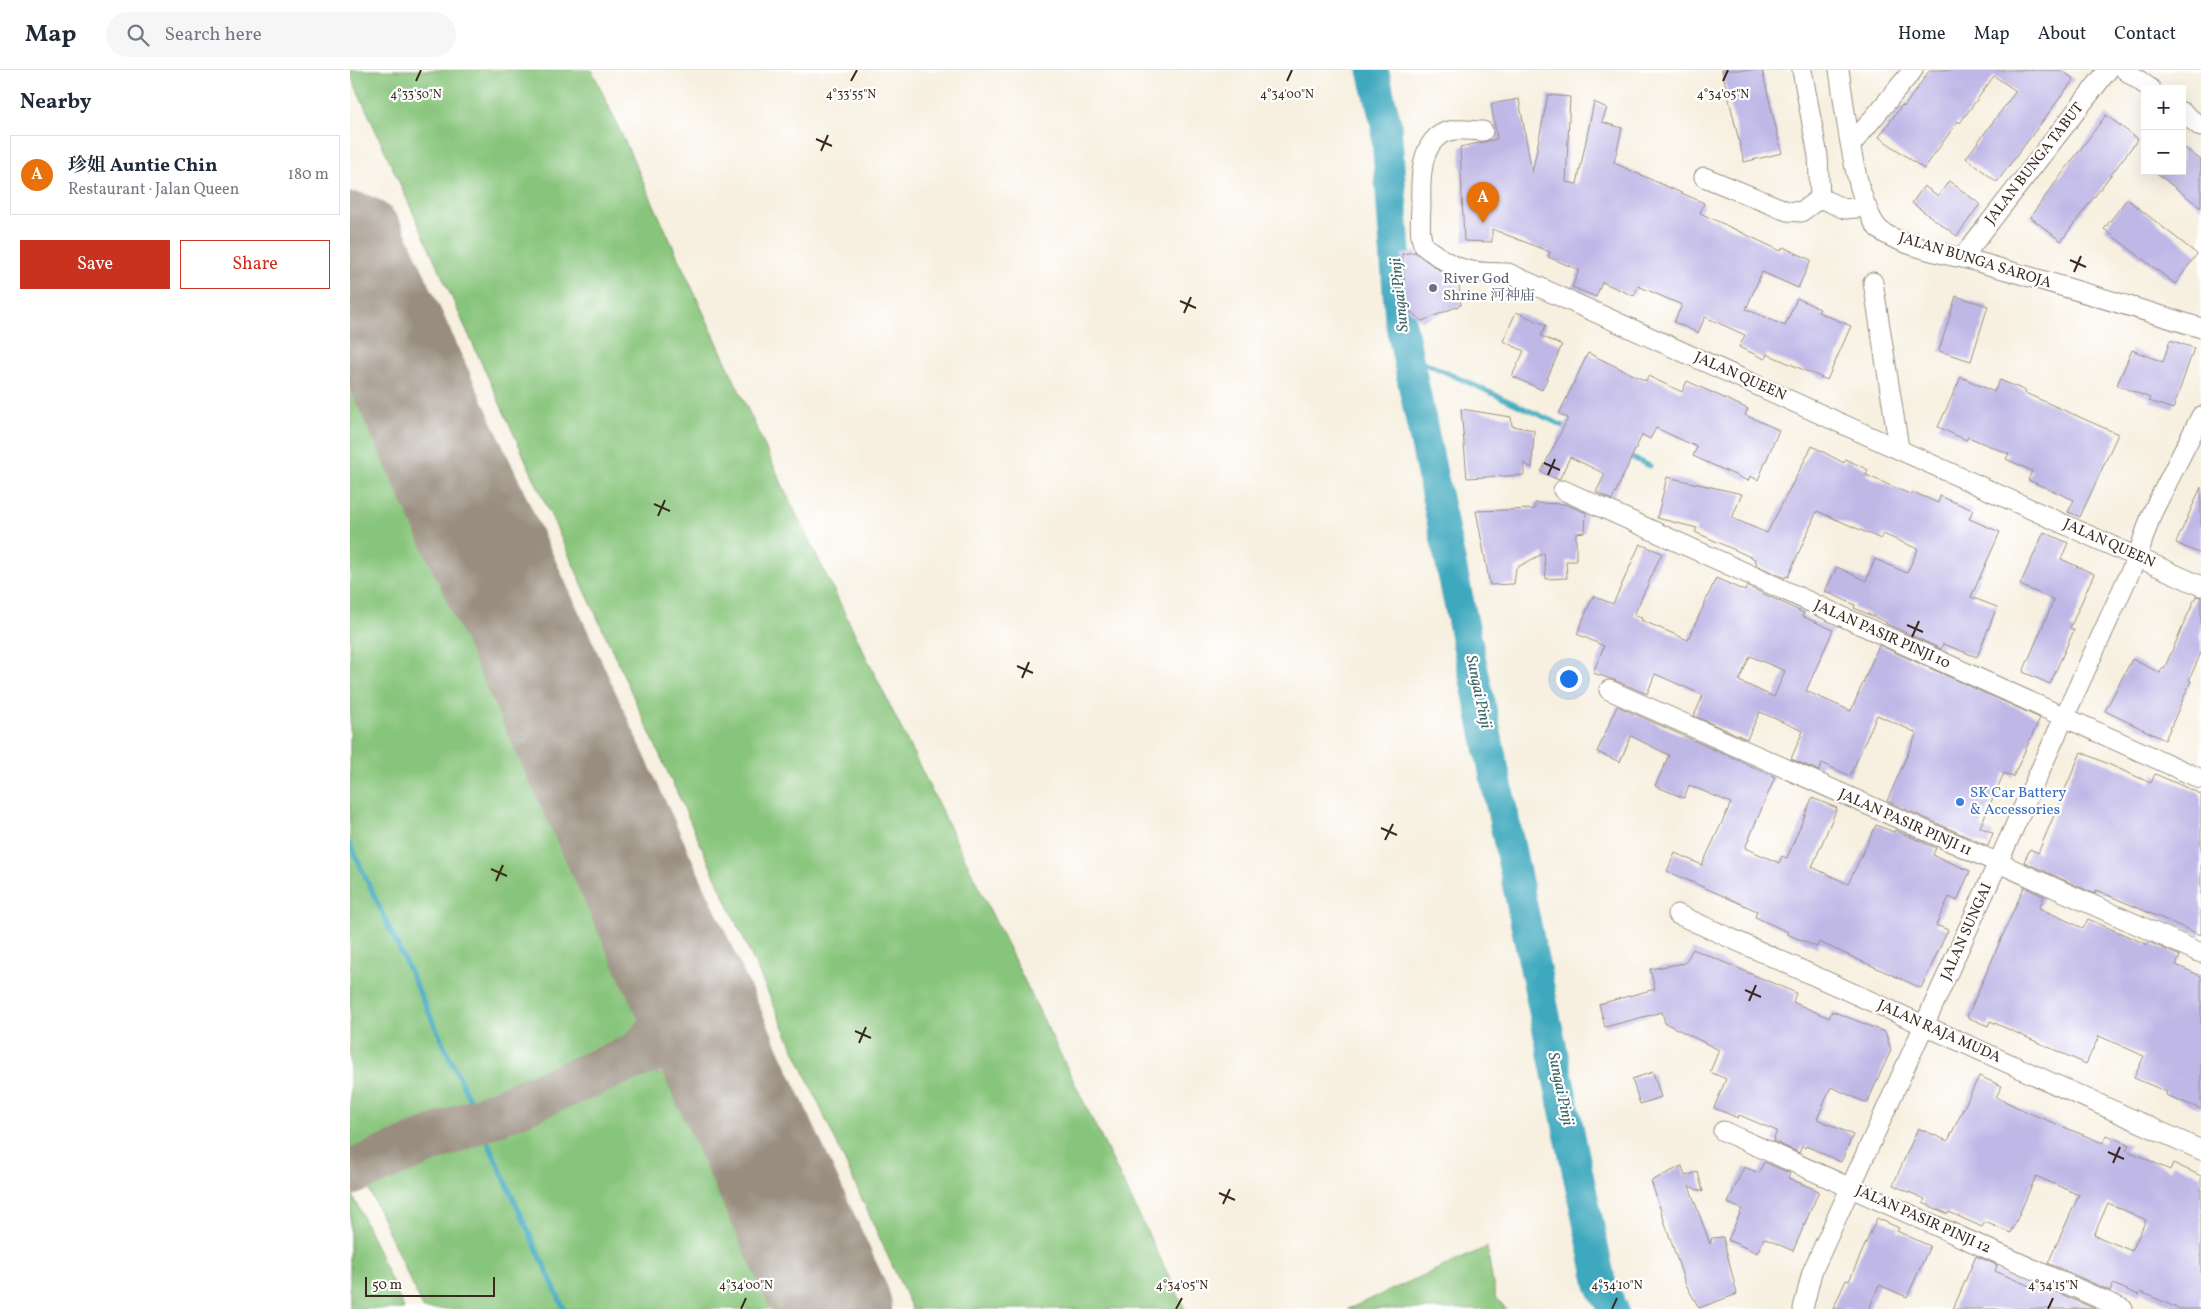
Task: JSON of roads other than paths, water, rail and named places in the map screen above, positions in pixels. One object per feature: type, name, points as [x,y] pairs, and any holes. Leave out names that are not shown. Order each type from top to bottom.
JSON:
[{"type":"street","points":[[1802,70],[1818,156],[1820,198]]},
{"type":"street","name":"JALAN BUNGA SAROJA","points":[[1839,70],[1851,145],[1867,207],[1878,228],[1899,240],[1948,256],[1962,258],[2201,328]]},
{"type":"street","points":[[1851,145],[1913,70]]},
{"type":"street","name":"JALAN BUNGA TABUT","points":[[1962,258],[2108,70]]},
{"type":"street","points":[[2125,70],[2146,85]]},
{"type":"street","points":[[2186,115],[2201,126]]},
{"type":"street","name":"JALAN QUEEN","points":[[1483,131],[1454,130],[1437,137],[1428,149],[1420,181],[1421,235],[1424,246],[1456,268],[1477,272],[1508,273],[2201,586]]},
{"type":"street","points":[[1704,177],[1787,211],[1801,212],[1820,198]]},
{"type":"street","points":[[1820,198],[1845,209],[1867,207]]},
{"type":"street","points":[[1874,282],[1899,448]]},
{"type":"street","name":"JALAN SUNGAI","points":[[1803,1309],[1812,1272],[2137,557],[2152,514],[2201,416]]},
{"type":"street","name":"JALAN PASIR PINJI 10","points":[[1563,490],[2201,779]]},
{"type":"street","name":"JALAN PASIR PINJI 11","points":[[1609,690],[2201,953]]},
{"type":"street","name":"JALAN RAJA MUDA","points":[[1677,914],[2201,1150]]},
{"type":"street","name":"JALAN PASIR PINJI 12","points":[[1723,1131],[2123,1309]]},
{"type":"waterway","name":"Sungai Pinji","points":[[1373,70],[1386,124],[1400,320],[1601,1285],[1613,1309]]},
{"type":"waterway","points":[[1408,355],[1570,429]]},
{"type":"waterway","points":[[1626,455],[1650,466]]},
{"type":"waterway","points":[[350,844],[471,1103]]},
{"type":"waterway","points":[[488,1143],[564,1309]]},
{"type":"place","name":"珍姐 Auntie Chin","points":[[1483,223]]},
{"type":"place","name":"River God Shrine 河神庙","points":[[1433,288]]},
{"type":"place","name":"SK Car Battery & Accessories","points":[[1960,802]]}]
